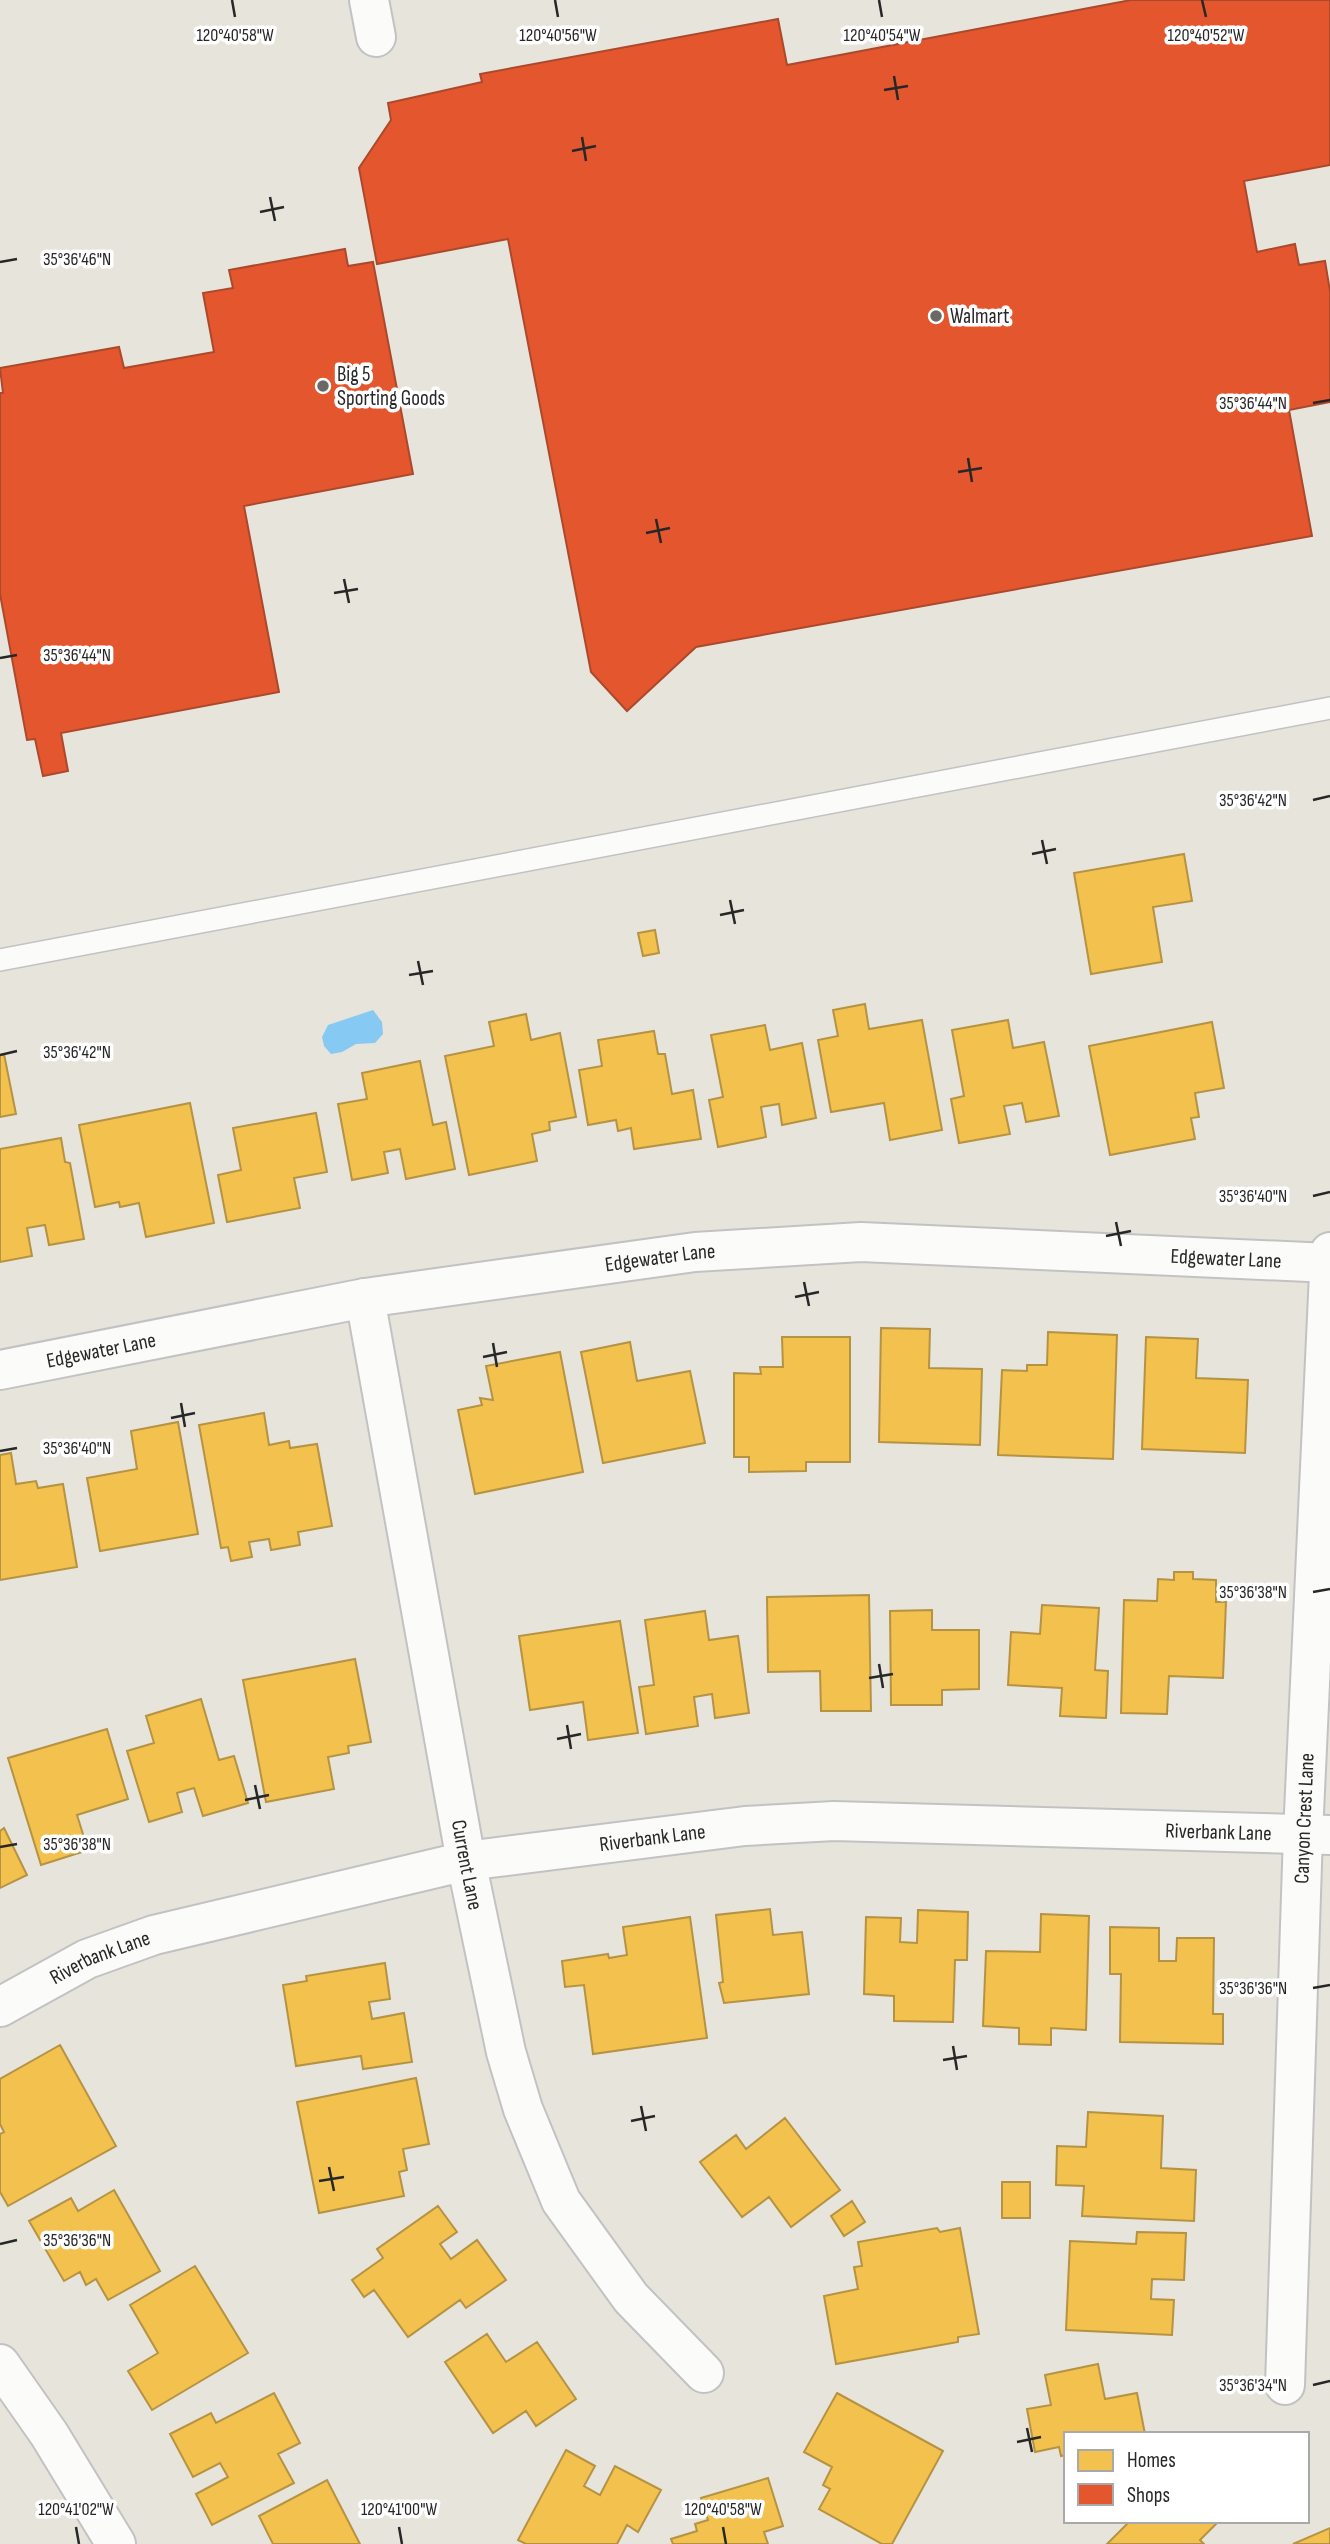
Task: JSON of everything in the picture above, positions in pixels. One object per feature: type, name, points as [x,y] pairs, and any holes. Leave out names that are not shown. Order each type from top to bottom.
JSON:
[{"type":"street","points":[[369,0],[376,37]]},
{"type":"street","name":"Edgewater Lane","points":[[0,1370],[365,1298],[695,1252],[861,1242],[1330,1263]]},
{"type":"street","name":"Canyon Crest Lane","points":[[1284,2385],[1317,1834],[1330,1252]]},
{"type":"street","name":"Current Lane","points":[[365,1298],[466,1861],[506,2052],[523,2109],[561,2202],[631,2298],[704,2373]]},
{"type":"street","name":"Riverbank Lane","points":[[0,2007],[87,1959],[154,1935],[466,1861],[745,1826],[834,1821],[1317,1834]]},
{"type":"street","points":[[0,2364],[49,2434],[116,2544]]},
{"type":"lane","points":[[0,960],[1330,708]]},
{"type":"water","points":[[373,1010],[382,1022],[383,1034],[375,1043],[356,1044],[342,1052],[331,1054],[324,1046],[322,1037],[328,1025]]},
{"type":"building: Homes","points":[[1184,854],[1192,901],[1153,907],[1162,962],[1091,974],[1074,873]]},
{"type":"building: Homes","points":[[655,930],[659,953],[643,956],[638,933]]},
{"type":"building: Homes","points":[[865,1004],[869,1029],[922,1020],[942,1130],[890,1140],[884,1103],[831,1112],[818,1040],[838,1036],[833,1010]]},
{"type":"building: Homes","points":[[526,1014],[531,1040],[560,1033],[576,1117],[549,1122],[550,1130],[532,1134],[537,1161],[469,1175],[445,1056],[494,1046],[489,1022]]},
{"type":"building: Homes","points":[[1008,1020],[1013,1048],[1044,1042],[1059,1116],[1026,1122],[1022,1103],[1004,1106],[1010,1134],[959,1143],[951,1099],[964,1096],[952,1030]]},
{"type":"building: Homes","points":[[1212,1022],[1224,1088],[1195,1093],[1199,1117],[1191,1118],[1195,1139],[1110,1155],[1089,1046]]},
{"type":"building: Homes","points":[[765,1025],[770,1050],[802,1043],[816,1118],[782,1125],[779,1104],[761,1107],[766,1137],[718,1147],[709,1100],[723,1097],[711,1035]]},
{"type":"building: Homes","points":[[654,1031],[658,1054],[665,1054],[672,1094],[693,1090],[701,1139],[634,1149],[631,1128],[618,1131],[616,1120],[588,1125],[579,1070],[602,1066],[598,1040]]},
{"type":"building: Homes","points":[[4,1054],[16,1114],[0,1117],[0,1055]]},
{"type":"building: Homes","points":[[420,1061],[433,1125],[446,1122],[455,1169],[406,1179],[400,1149],[384,1152],[388,1173],[352,1180],[338,1104],[367,1099],[362,1073]]},
{"type":"building: Homes","points":[[190,1103],[214,1223],[146,1237],[139,1203],[120,1207],[119,1202],[95,1207],[79,1125]]},
{"type":"building: Homes","points":[[316,1113],[327,1172],[294,1178],[300,1208],[227,1222],[218,1175],[241,1170],[233,1128]]},
{"type":"building: Homes","points":[[61,1138],[65,1162],[70,1163],[84,1239],[49,1245],[45,1225],[27,1228],[32,1256],[0,1262],[0,1149]]},
{"type":"building: Homes","points":[[881,1328],[930,1329],[929,1368],[982,1369],[980,1445],[879,1442]]},
{"type":"building: Homes","points":[[1048,1332],[1117,1335],[1113,1459],[998,1455],[1002,1370],[1027,1371],[1027,1365],[1047,1365]]},
{"type":"building: Homes","points":[[782,1337],[850,1337],[850,1462],[806,1462],[806,1471],[749,1472],[749,1457],[734,1457],[734,1373],[761,1374],[760,1367],[783,1367]]},
{"type":"building: Homes","points":[[1146,1337],[1198,1339],[1196,1378],[1248,1380],[1245,1453],[1142,1449]]},
{"type":"building: Homes","points":[[630,1342],[637,1381],[690,1371],[705,1443],[603,1463],[581,1352]]},
{"type":"building: Homes","points":[[560,1352],[583,1472],[475,1494],[458,1410],[482,1405],[480,1398],[493,1400],[486,1366]]},
{"type":"building: Homes","points":[[264,1413],[269,1445],[289,1441],[290,1448],[317,1444],[332,1526],[298,1532],[300,1545],[271,1550],[269,1539],[249,1542],[252,1557],[231,1561],[228,1547],[221,1548],[199,1425]]},
{"type":"building: Homes","points":[[178,1422],[198,1534],[100,1551],[87,1478],[137,1469],[131,1431]]},
{"type":"building: Homes","points":[[11,1453],[16,1484],[36,1481],[38,1488],[63,1484],[77,1567],[0,1580],[0,1455]]},
{"type":"building: Homes","points":[[1174,1572],[1193,1572],[1193,1579],[1216,1580],[1216,1602],[1226,1602],[1223,1678],[1169,1676],[1167,1714],[1121,1713],[1124,1600],[1157,1601],[1158,1579],[1174,1580]]},
{"type":"building: Homes","points":[[869,1595],[871,1711],[821,1711],[820,1671],[768,1672],[767,1597]]},
{"type":"building: Homes","points":[[1042,1605],[1099,1608],[1095,1670],[1108,1671],[1106,1718],[1060,1716],[1062,1688],[1008,1685],[1011,1632],[1040,1634]]},
{"type":"building: Homes","points":[[932,1610],[932,1630],[979,1630],[979,1689],[942,1690],[942,1705],[891,1705],[890,1611]]},
{"type":"building: Homes","points":[[705,1611],[709,1640],[738,1636],[749,1713],[715,1718],[712,1694],[694,1697],[698,1726],[646,1734],[639,1687],[654,1685],[645,1620]]},
{"type":"building: Homes","points":[[620,1621],[638,1733],[588,1740],[583,1702],[530,1710],[519,1636]]},
{"type":"building: Homes","points":[[355,1659],[371,1742],[348,1746],[349,1753],[328,1757],[334,1789],[266,1802],[243,1680]]},
{"type":"building: Homes","points":[[201,1699],[219,1760],[234,1756],[248,1803],[203,1816],[194,1788],[177,1793],[182,1812],[149,1822],[127,1751],[154,1743],[146,1716]]},
{"type":"building: Homes","points":[[107,1729],[128,1799],[77,1815],[88,1850],[41,1865],[8,1758]]},
{"type":"building: Homes","points":[[4,1828],[27,1875],[0,1888],[0,1831]]},
{"type":"building: Homes","points":[[770,1909],[773,1935],[802,1932],[809,1994],[724,2003],[719,1983],[723,1982],[716,1915]]},
{"type":"building: Homes","points":[[918,1910],[968,1912],[967,1960],[955,1960],[953,2022],[894,2021],[894,1996],[864,1994],[866,1917],[901,1918],[900,1942],[917,1943]]},
{"type":"building: Homes","points":[[1041,1914],[1089,1916],[1086,2030],[1051,2028],[1051,2045],[1019,2044],[1019,2028],[983,2026],[986,1951],[1040,1952]]},
{"type":"building: Homes","points":[[690,1917],[707,2038],[593,2054],[584,1985],[565,1987],[562,1961],[608,1954],[609,1958],[627,1955],[623,1927]]},
{"type":"building: Homes","points":[[1110,1927],[1159,1928],[1159,1961],[1176,1961],[1177,1938],[1214,1938],[1213,2014],[1223,2014],[1223,2044],[1120,2042],[1121,1974],[1110,1974]]},
{"type":"building: Homes","points":[[385,1963],[390,1999],[369,2002],[372,2019],[404,2013],[412,2062],[363,2069],[361,2056],[296,2066],[283,1985],[307,1981],[306,1976]]},
{"type":"building: Homes","points":[[60,2045],[116,2146],[8,2206],[0,2192],[0,2134],[4,2132],[0,2124],[0,2079]]},
{"type":"building: Homes","points":[[416,2078],[429,2144],[403,2149],[407,2170],[399,2172],[404,2196],[319,2213],[297,2102]]},
{"type":"building: Homes","points":[[1088,2112],[1163,2116],[1161,2168],[1196,2170],[1194,2221],[1082,2216],[1084,2186],[1056,2185],[1057,2146],[1086,2147]]},
{"type":"building: Homes","points":[[785,2118],[840,2190],[791,2227],[769,2197],[742,2217],[700,2162],[736,2135],[746,2149]]},
{"type":"building: Homes","points":[[1002,2182],[1030,2182],[1030,2218],[1002,2218]]},
{"type":"building: Homes","points":[[114,2190],[160,2271],[108,2300],[96,2279],[86,2285],[80,2272],[64,2281],[29,2221],[71,2198],[78,2211]]},
{"type":"building: Homes","points":[[852,2201],[865,2222],[844,2236],[831,2216]]},
{"type":"building: Homes","points":[[438,2206],[457,2232],[440,2244],[451,2259],[477,2240],[506,2280],[466,2308],[460,2300],[408,2337],[374,2290],[364,2297],[352,2280],[383,2258],[377,2249]]},
{"type":"building: Homes","points":[[937,2228],[940,2232],[960,2228],[979,2334],[958,2337],[958,2342],[836,2364],[824,2296],[858,2289],[854,2267],[862,2266],[858,2242]]},
{"type":"building: Homes","points":[[1137,2232],[1186,2233],[1184,2280],[1152,2279],[1151,2299],[1174,2300],[1172,2335],[1066,2330],[1070,2241],[1136,2244]]},
{"type":"building: Homes","points":[[195,2266],[248,2353],[152,2410],[128,2371],[158,2353],[130,2305]]},
{"type":"building: Homes","points":[[487,2334],[506,2362],[537,2342],[576,2399],[536,2426],[526,2411],[493,2433],[445,2362]]},
{"type":"building: Homes","points":[[1098,2364],[1105,2399],[1137,2393],[1145,2432],[1064,2432],[1064,2455],[1061,2456],[1059,2447],[1035,2452],[1027,2409],[1051,2405],[1045,2375]]},
{"type":"building: Homes","points":[[274,2393],[300,2443],[278,2454],[294,2483],[212,2525],[196,2494],[228,2477],[220,2463],[193,2477],[170,2434],[211,2413],[216,2423]]},
{"type":"building: Homes","points":[[837,2393],[943,2451],[892,2544],[882,2544],[819,2509],[830,2489],[823,2485],[832,2467],[804,2452]]},
{"type":"building: Homes","points":[[566,2450],[595,2466],[584,2486],[600,2495],[615,2466],[661,2490],[638,2532],[627,2525],[617,2544],[526,2544],[518,2540]]},
{"type":"building: Homes","points":[[768,2478],[783,2526],[764,2532],[768,2544],[673,2544],[671,2539],[697,2531],[695,2524],[708,2520],[701,2498]]},
{"type":"building: Homes","points":[[327,2480],[360,2544],[273,2544],[259,2516]]},
{"type":"building: Homes","points":[[1128,2523],[1217,2523],[1200,2540],[1204,2544],[1107,2544]]},
{"type":"building: Homes","points":[[1330,2528],[1330,2544],[1293,2544]]},
{"type":"building: Shops","points":[[1131,0],[1330,0],[1330,165],[1244,181],[1257,252],[1295,244],[1299,265],[1325,261],[1330,291],[1330,402],[1289,410],[1312,536],[696,647],[627,711],[591,672],[508,239],[377,264],[359,168],[391,120],[388,103],[482,82],[480,74],[778,19],[787,65]]},
{"type":"building: Shops","points":[[345,249],[348,266],[373,262],[413,474],[244,506],[279,692],[61,733],[68,771],[43,776],[35,739],[27,740],[0,594],[0,393],[3,393],[0,368],[119,347],[124,368],[214,352],[203,293],[233,288],[229,270]]},
{"type":"place","name":"Walmart","points":[[936,316]]},
{"type":"place","name":"Big 5 Sporting Goods","points":[[323,386]]}]
